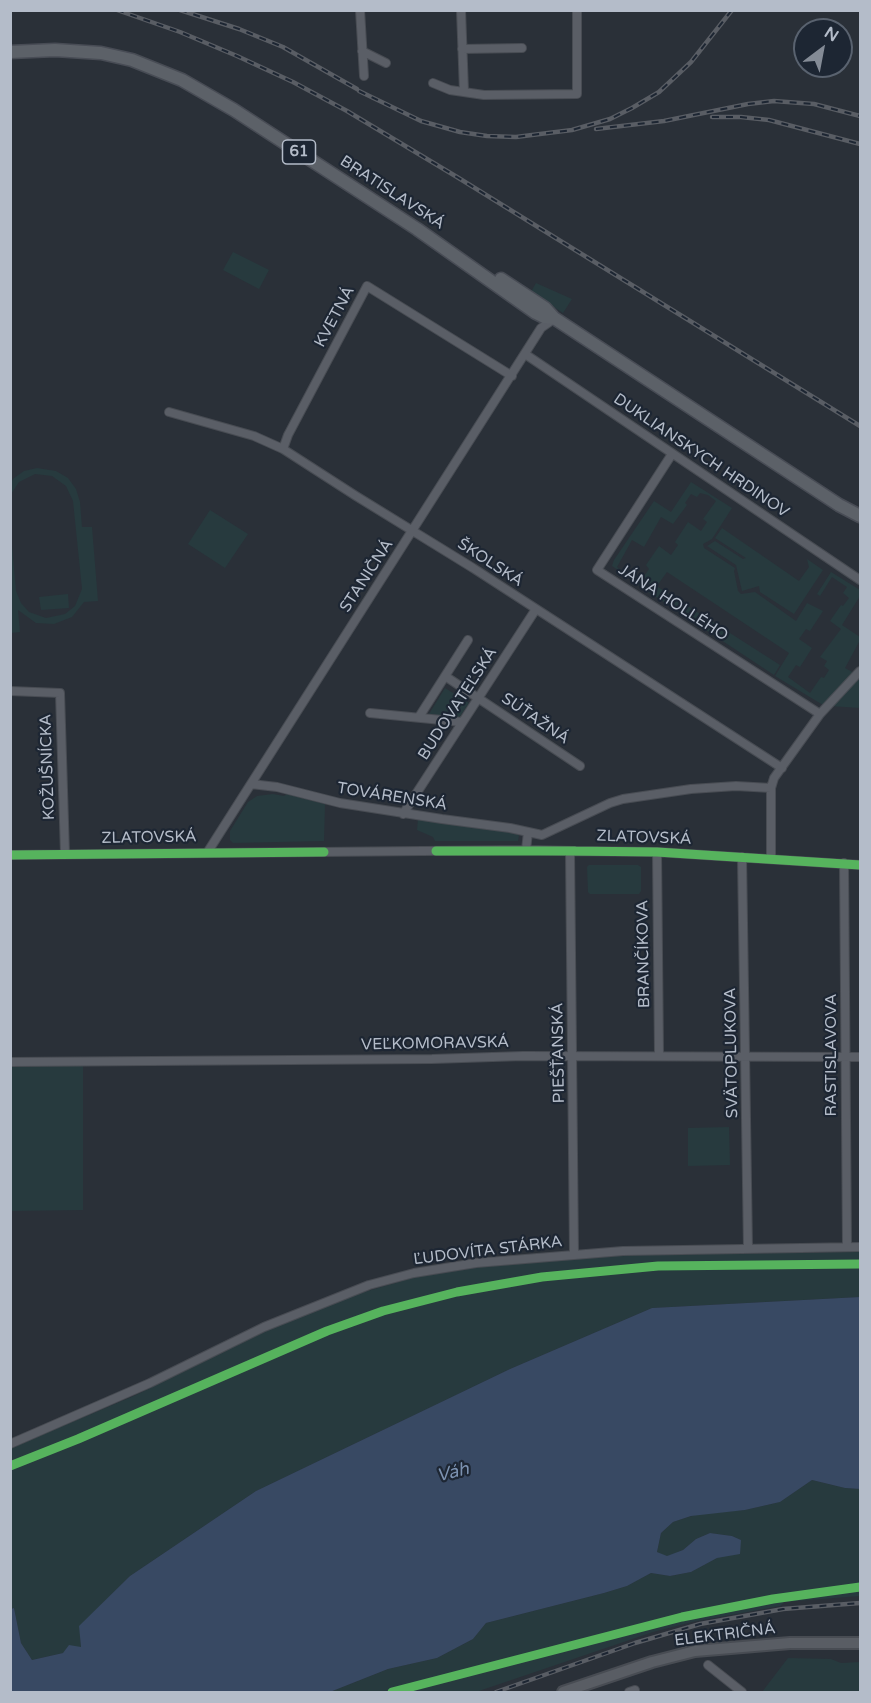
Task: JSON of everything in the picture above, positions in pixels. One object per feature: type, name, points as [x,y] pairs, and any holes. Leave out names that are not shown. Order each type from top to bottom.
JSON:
[{"type":"main road","name":"BRATISLAVSKÁ","points":[[10,52],[55,50],[101,53],[132,60],[174,76],[234,110],[458,256],[477,264],[545,308],[554,318],[839,505],[861,522]]},
{"type":"main road","name":"BRATISLAVSKÁ","points":[[839,505],[861,516]]},
{"type":"main road","name":"ELEKTRIČNÁ","points":[[563,1692],[695,1651],[799,1642],[861,1643]]},
{"type":"street","points":[[360,10],[364,76]]},
{"type":"street","points":[[461,10],[464,91]]},
{"type":"street","points":[[433,84],[450,90],[484,95],[577,94],[577,10]]},
{"type":"street","points":[[462,49],[522,48]]},
{"type":"street","points":[[362,51],[386,63]]},
{"type":"street","name":"KVETNÁ","points":[[283,449],[288,435],[367,286],[512,376]]},
{"type":"street","name":"STANIČNÁ","points":[[207,853],[541,328],[554,318]]},
{"type":"street","name":"DUKLIANSKYCH HRDINOV","points":[[525,354],[861,580]]},
{"type":"street","name":"ŠKOLSKÁ","points":[[168,412],[254,436],[283,449],[782,768]]},
{"type":"street","name":"JÁNA HOLLÉHO","points":[[672,454],[597,570],[820,714]]},
{"type":"street","name":"BUDOVATEĽSKÁ","points":[[403,813],[536,609]]},
{"type":"street","points":[[419,717],[468,640]]},
{"type":"street","points":[[771,858],[771,788],[774,778],[820,714],[861,671]]},
{"type":"street","name":"SÚŤAŽNÁ","points":[[445,676],[580,766]]},
{"type":"street","name":"KOŽUŠNÍCKA","points":[[10,691],[60,693],[65,854]]},
{"type":"street","points":[[370,712],[462,722]]},
{"type":"street","name":"TOVÁRENSKÁ","points":[[251,784],[277,787],[340,803],[510,828],[542,835],[623,799],[691,789],[736,786],[771,788]]},
{"type":"street","points":[[526,850],[528,832]]},
{"type":"street","name":"ZLATOVSKÁ","points":[[10,855],[575,851],[570,851]]},
{"type":"street","name":"ZLATOVSKÁ","points":[[570,851],[657,852],[861,865]]},
{"type":"street","name":"PIEŠŤANSKÁ","points":[[570,851],[574,1254]]},
{"type":"street","name":"BRANČÍKOVA","points":[[657,852],[659,1055]]},
{"type":"street","name":"SVÄTOPLUKOVA","points":[[742,857],[748,1249]]},
{"type":"street","name":"RASTISLAVOVA","points":[[844,863],[847,1247]]},
{"type":"street","name":"VEĽKOMORAVSKÁ","points":[[10,1062],[659,1055],[861,1057]]},
{"type":"street","name":"ĽUDOVÍTA STÁRKA","points":[[10,1444],[150,1383],[264,1327],[369,1285],[414,1273],[574,1254],[676,1249],[861,1247]]},
{"type":"street","points":[[708,1665],[742,1692]]},
{"type":"green space","points":[[233,252],[269,270],[259,289],[223,270]]},
{"type":"green space","points":[[536,283],[572,299],[563,313],[531,292]]},
{"type":"green space","points":[[37,468],[56,471],[68,478],[76,489],[80,502],[82,527],[92,527],[98,601],[84,602],[72,617],[54,624],[36,623],[18,610],[20,632],[11,633],[11,534],[16,591],[21,603],[29,612],[46,618],[65,614],[75,606],[82,589],[73,501],[66,486],[52,476],[35,474],[19,482],[11,494],[11,482],[14,478],[24,471]]},
{"type":"green space","points":[[691,482],[732,508],[712,539],[703,544],[704,548],[735,568],[738,591],[741,594],[755,592],[796,621],[807,603],[823,611],[810,631],[806,629],[799,639],[812,648],[800,667],[796,665],[788,677],[810,693],[829,670],[824,666],[827,661],[820,657],[841,629],[830,621],[849,598],[843,593],[847,587],[832,577],[820,596],[817,594],[831,572],[860,590],[860,596],[842,625],[860,637],[845,668],[854,673],[823,705],[775,676],[789,653],[667,572],[651,594],[638,585],[649,569],[646,565],[659,546],[671,555],[678,545],[675,542],[688,522],[701,531],[707,522],[703,519],[716,501],[708,495],[700,493],[697,497],[691,494],[685,503],[687,505],[673,524],[661,517],[644,547],[632,540],[617,567],[626,573],[629,570],[641,578],[637,583],[612,566],[654,501],[671,512]]},
{"type":"green space","points":[[210,510],[248,534],[225,568],[188,544]]},
{"type":"green space","points":[[722,528],[799,581],[809,567],[807,559],[823,570],[794,614],[760,592],[759,586],[742,591],[736,565],[707,546],[715,541],[743,559],[746,558],[715,538]]},
{"type":"green space","points":[[658,587],[780,665],[774,675],[653,595]]},
{"type":"green space","points":[[68,594],[69,608],[41,610],[39,597]]},
{"type":"green space","points":[[860,676],[860,708],[830,706],[858,680]]},
{"type":"green space","points":[[445,688],[469,703],[459,718],[429,714]]},
{"type":"green space","points":[[273,794],[284,796],[287,794],[325,804],[324,841],[233,843],[230,840],[230,831],[248,802],[257,796]]},
{"type":"green space","points":[[418,819],[514,832],[519,835],[518,841],[435,841],[433,837],[417,830]]},
{"type":"green space","points":[[589,865],[638,865],[641,867],[641,891],[639,894],[590,894],[587,867]]},
{"type":"green space","points":[[83,1064],[83,1210],[11,1211],[10,1067]]},
{"type":"green space","points":[[729,1127],[730,1165],[688,1166],[688,1128]]},
{"type":"green space","points":[[860,1252],[860,1297],[652,1308],[510,1369],[256,1491],[130,1576],[80,1626],[81,1647],[32,1660],[21,1643],[14,1608],[11,1609],[11,1448],[136,1395],[278,1325],[333,1301],[416,1277],[481,1267],[623,1255]]},
{"type":"green space","points":[[812,1480],[860,1489],[860,1596],[784,1602],[780,1606],[692,1622],[653,1632],[476,1692],[330,1692],[388,1669],[437,1658],[473,1639],[486,1623],[604,1593],[627,1586],[651,1573],[670,1576],[691,1572],[717,1558],[741,1540],[732,1536],[710,1533],[696,1539],[683,1550],[666,1557],[657,1552],[661,1533],[673,1522],[698,1514],[745,1510],[780,1502]]},
{"type":"green space","points":[[788,1658],[831,1659],[841,1663],[860,1662],[860,1692],[762,1692]]},
{"type":"water","name":"Váh","points":[[860,1297],[860,1489],[812,1480],[780,1502],[745,1510],[691,1516],[673,1522],[661,1533],[657,1552],[667,1556],[683,1550],[696,1539],[710,1533],[732,1536],[741,1540],[740,1554],[717,1558],[691,1572],[670,1576],[651,1573],[627,1586],[604,1593],[486,1623],[473,1639],[437,1658],[388,1669],[330,1692],[11,1692],[11,1609],[14,1608],[21,1643],[32,1660],[63,1653],[69,1645],[81,1647],[79,1626],[130,1576],[256,1491],[510,1369],[652,1308]]},
{"type":"railway","points":[[117,10],[180,32],[237,56],[347,111],[860,426]]},
{"type":"railway","points":[[180,10],[239,29],[283,47],[357,89]]},
{"type":"railway","points":[[359,91],[421,121],[460,132],[516,137],[572,130],[610,119],[659,92],[691,62],[732,10]]},
{"type":"railway","points":[[596,129],[664,121],[774,101],[814,104],[860,116]]},
{"type":"railway","points":[[712,117],[769,120],[860,144]]},
{"type":"railway","points":[[496,1692],[635,1643],[700,1624],[783,1609],[860,1603]]},
{"type":"cycle path","points":[[436,851],[575,851]]},
{"type":"cycle path","points":[[570,851],[657,852],[860,865]]},
{"type":"cycle path","points":[[10,855],[324,852]]},
{"type":"cycle path","points":[[10,1466],[78,1439],[327,1331],[383,1311],[457,1292],[542,1277],[658,1266],[860,1264]]},
{"type":"cycle path","points":[[392,1692],[682,1617],[773,1599],[860,1587]]}]
